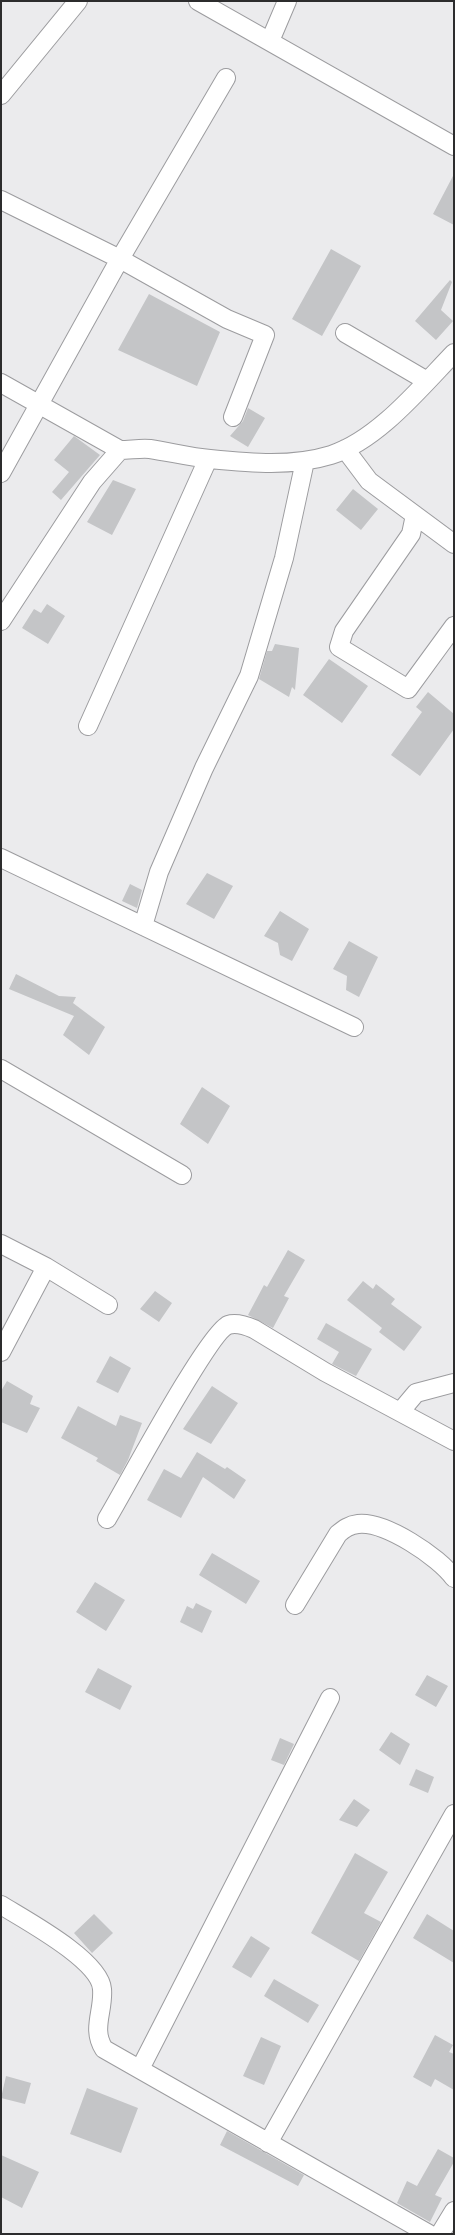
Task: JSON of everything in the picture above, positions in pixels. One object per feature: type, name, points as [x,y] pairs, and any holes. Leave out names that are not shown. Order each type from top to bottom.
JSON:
[{"type":"street","points":[[1,96],[78,1]]},
{"type":"street","points":[[198,1],[270,41],[348,88],[454,146]]},
{"type":"street","points":[[270,41],[287,1]]},
{"type":"street","points":[[1,473],[120,259],[226,78]]},
{"type":"street","points":[[1,200],[120,259],[227,319],[265,335],[233,417]]},
{"type":"street","points":[[345,333],[427,381]]},
{"type":"street","points":[[1,383],[120,450],[148,449],[208,459],[280,463],[305,461],[334,454],[369,434],[391,416],[454,353]]},
{"type":"street","points":[[345,449],[369,481],[454,544]]},
{"type":"street","points":[[1,621],[92,482],[120,450]]},
{"type":"street","points":[[88,726],[208,459]]},
{"type":"street","points":[[143,926],[159,872],[204,768],[249,676],[284,558],[305,461]]},
{"type":"street","points":[[415,515],[411,534],[344,631],[339,647],[408,689],[454,626]]},
{"type":"street","points":[[1,858],[354,1027]]},
{"type":"street","points":[[1,1069],[182,1175]]},
{"type":"street","points":[[1,1244],[46,1267],[108,1305]]},
{"type":"street","points":[[1,1352],[46,1267]]},
{"type":"street","points":[[107,1519],[200,1359],[218,1332],[228,1325],[242,1325],[254,1329],[326,1372],[454,1441]]},
{"type":"street","points":[[400,1412],[416,1393],[454,1383]]},
{"type":"street","points":[[295,1606],[338,1534],[348,1526],[359,1524],[374,1525],[414,1544],[448,1570],[454,1578]]},
{"type":"street","points":[[140,2070],[330,1698]]},
{"type":"street","points":[[268,2143],[454,1814]]},
{"type":"street","points":[[1,1905],[66,1945],[99,1978],[102,1988],[98,2039],[104,2049],[429,2234]]},
{"type":"street","points":[[440,2234],[454,2211]]},
{"type":"building","points":[[454,174],[454,225],[433,214]]},
{"type":"building","points":[[331,249],[361,266],[322,336],[292,319]]},
{"type":"building","points":[[450,280],[452,282],[441,310],[453,321],[436,340],[415,321]]},
{"type":"building","points":[[149,294],[220,332],[197,386],[118,350]]},
{"type":"building","points":[[248,408],[265,418],[248,447],[230,436],[243,421]]},
{"type":"building","points":[[74,436],[100,455],[61,500],[52,492],[69,472],[54,460]]},
{"type":"building","points":[[113,480],[136,489],[112,535],[87,522]]},
{"type":"building","points":[[353,489],[378,509],[361,530],[336,510]]},
{"type":"building","points":[[47,604],[65,616],[48,644],[22,628],[34,609],[41,613]]},
{"type":"building","points":[[275,644],[299,648],[295,690],[292,687],[289,697],[259,679],[267,651],[272,651]]},
{"type":"building","points":[[329,659],[368,686],[342,723],[303,695]]},
{"type":"building","points":[[428,692],[454,714],[454,729],[420,776],[391,755],[422,712],[416,707]]},
{"type":"building","points":[[207,873],[233,886],[214,919],[186,904]]},
{"type":"building","points":[[130,884],[142,890],[137,908],[122,901]]},
{"type":"building","points":[[280,911],[309,929],[292,961],[280,955],[278,943],[264,936]]},
{"type":"building","points":[[349,941],[378,957],[359,997],[346,990],[347,976],[333,969]]},
{"type":"building","points":[[16,974],[59,996],[76,997],[73,1003],[105,1027],[89,1055],[63,1035],[74,1016],[9,989]]},
{"type":"building","points":[[202,1087],[230,1106],[208,1144],[180,1124]]},
{"type":"building","points":[[288,1250],[305,1260],[284,1296],[289,1298],[273,1328],[248,1315],[264,1285],[267,1287]]},
{"type":"building","points":[[363,1281],[373,1289],[376,1284],[395,1299],[391,1304],[422,1327],[404,1351],[379,1332],[382,1328],[347,1300]]},
{"type":"building","points":[[155,1291],[172,1303],[159,1322],[140,1309]]},
{"type":"building","points":[[326,1323],[372,1349],[356,1376],[332,1364],[339,1352],[317,1339]]},
{"type":"building","points":[[110,1356],[131,1368],[118,1393],[96,1382]]},
{"type":"building","points":[[7,1381],[33,1396],[30,1404],[40,1408],[27,1433],[1,1422],[1,1391]]},
{"type":"building","points":[[212,1386],[238,1403],[211,1444],[183,1429]]},
{"type":"building","points":[[78,1406],[116,1426],[120,1415],[142,1423],[128,1460],[120,1475],[96,1461],[98,1458],[61,1438]]},
{"type":"building","points":[[197,1452],[225,1469],[227,1467],[246,1480],[234,1499],[203,1477],[181,1518],[147,1500],[164,1469],[181,1478]]},
{"type":"building","points":[[212,1553],[260,1581],[246,1604],[199,1575]]},
{"type":"building","points":[[95,1582],[125,1600],[106,1631],[76,1612]]},
{"type":"building","points":[[196,1603],[212,1611],[202,1633],[180,1622],[187,1606],[193,1609]]},
{"type":"building","points":[[98,1668],[132,1686],[120,1710],[85,1692]]},
{"type":"building","points":[[427,1675],[448,1686],[436,1707],[415,1695]]},
{"type":"building","points":[[391,1732],[410,1744],[400,1765],[379,1750]]},
{"type":"building","points":[[280,1738],[294,1744],[284,1765],[271,1760]]},
{"type":"building","points":[[416,1769],[434,1777],[428,1793],[409,1785]]},
{"type":"building","points":[[354,1799],[370,1810],[357,1827],[339,1820]]},
{"type":"building","points":[[355,1853],[388,1872],[364,1913],[381,1922],[359,1961],[311,1933]]},
{"type":"building","points":[[94,1914],[113,1933],[92,1953],[74,1933]]},
{"type":"building","points":[[427,1914],[454,1931],[454,1963],[413,1938]]},
{"type":"building","points":[[251,1936],[270,1948],[251,1978],[232,1967]]},
{"type":"building","points":[[274,1979],[319,2005],[308,2023],[264,1996]]},
{"type":"building","points":[[435,2035],[453,2045],[449,2052],[454,2054],[454,2090],[435,2079],[431,2087],[413,2077]]},
{"type":"building","points":[[261,2037],[281,2046],[264,2085],[243,2076]]},
{"type":"building","points":[[6,2076],[31,2083],[25,2104],[1,2098]]},
{"type":"building","points":[[87,2088],[138,2108],[121,2153],[70,2134]]},
{"type":"building","points":[[227,2131],[304,2175],[298,2186],[220,2145]]},
{"type":"building","points":[[438,2149],[454,2158],[454,2162],[435,2195],[442,2198],[430,2222],[397,2203],[407,2181],[417,2186]]},
{"type":"building","points":[[1,2155],[39,2172],[22,2208],[1,2197]]}]
